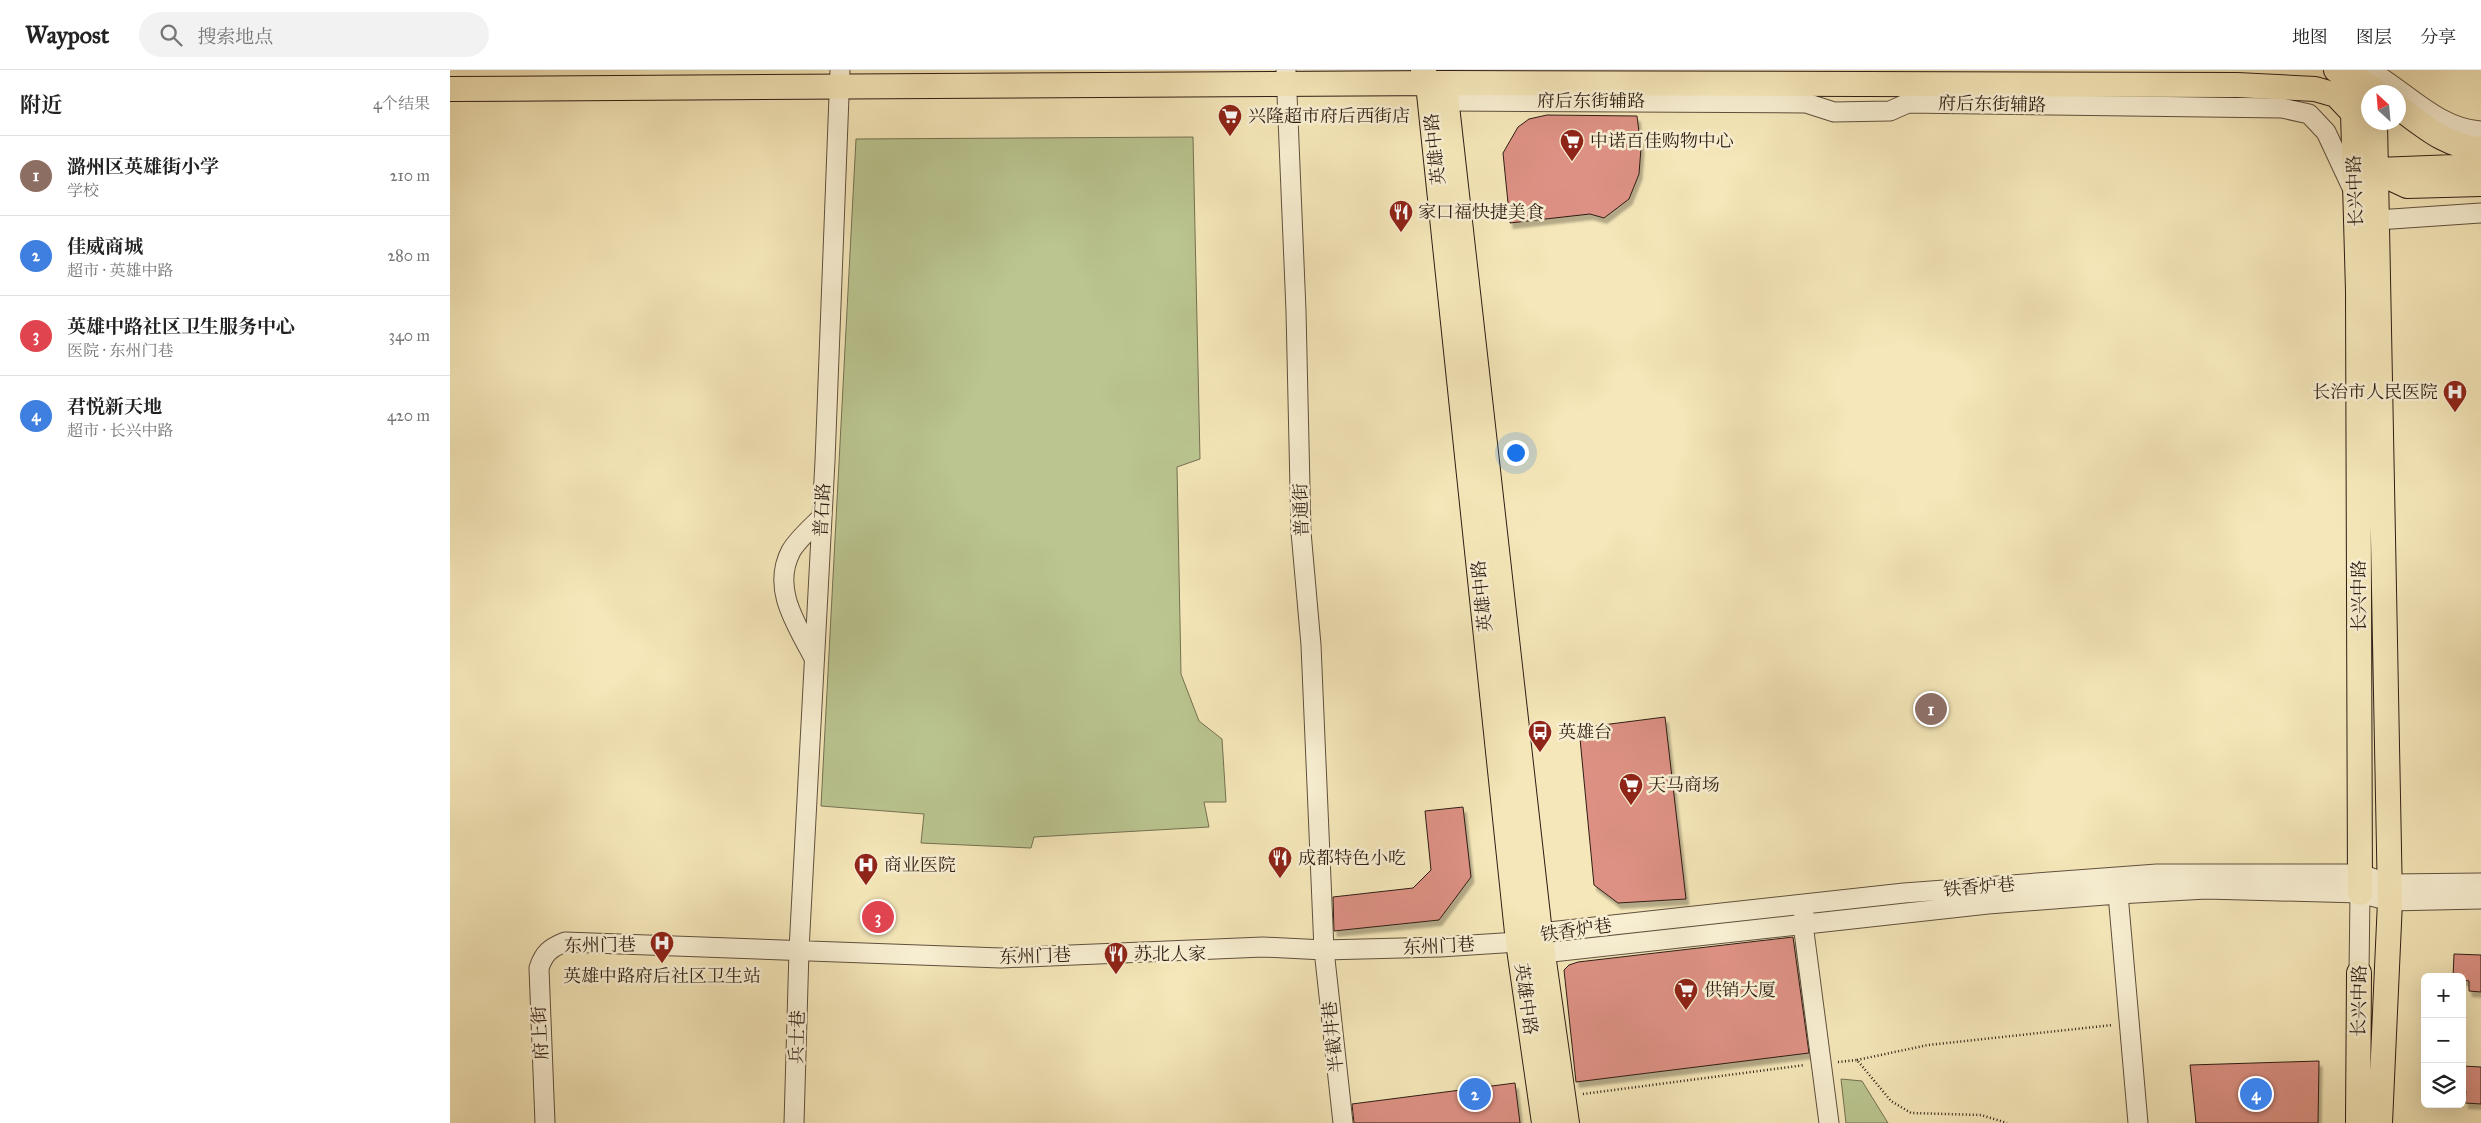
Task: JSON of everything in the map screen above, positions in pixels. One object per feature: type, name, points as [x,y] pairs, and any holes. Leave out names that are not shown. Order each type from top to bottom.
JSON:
[{"type":"main road","points":[[450,89],[840,78],[1286,77],[1438,82],[2236,85],[2315,89],[2336,94],[2353,114],[2365,149],[2375,170],[2407,186],[2481,184]]},
{"type":"main road","name":"长兴中路","points":[[2360,884],[2358,291],[2353,114],[2366,79]]},
{"type":"main road","name":"英雄中路","points":[[1438,82],[1518,942],[1544,1123]]},
{"type":"main road","name":"英雄中路","points":[[1438,82],[1542,943],[1567,1123]]},
{"type":"main road","points":[[2406,113],[2439,137],[2455,144],[2481,150]]},
{"type":"main road","name":"长兴中路","points":[[2375,130],[2390,893],[2380,1123]]},
{"type":"main road","points":[[2375,170],[2481,166]]},
{"type":"main road","name":"长兴中路","points":[[2358,1123],[2359,974]]},
{"type":"street","name":"普通街","points":[[1286,77],[1296,311],[1301,532],[1311,645],[1324,950]]},
{"type":"street","name":"普石路","points":[[799,950],[822,517],[840,78]]},
{"type":"street","points":[[2366,79],[2454,125],[2481,131]]},
{"type":"street","name":"府后东街辅路","points":[[1438,82],[1806,103],[1834,112],[1890,111],[1908,102],[2282,108],[2309,114],[2326,132],[2355,194],[2377,220]]},
{"type":"street","points":[[2377,220],[2481,213]]},
{"type":"street","points":[[814,659],[787,607],[782,582],[791,551],[822,517]]},
{"type":"street","name":"铁香炉巷","points":[[1518,942],[1542,943],[1803,924],[1988,904],[2116,885],[2167,874],[2360,884],[2390,893]]},
{"type":"street","points":[[2390,893],[2481,883]]},
{"type":"street","name":"长兴中路","points":[[2359,974],[2360,884]]},
{"type":"street","points":[[2116,885],[2138,1123]]},
{"type":"street","name":"铁香炉巷","points":[[1542,943],[1804,904],[1904,893],[2116,885]]},
{"type":"street","points":[[2390,893],[2481,900]]},
{"type":"street","points":[[1804,904],[1803,924],[1829,1123]]},
{"type":"street","name":"东州门巷","points":[[552,947],[565,942],[591,942],[1001,958],[1263,947],[1324,950],[1440,947],[1518,942]]},
{"type":"street","name":"府上街","points":[[545,1123],[538,980],[543,956],[552,947]]},
{"type":"street","name":"兵士巷","points":[[794,1123],[799,950]]},
{"type":"street","name":"半截井巷","points":[[1324,950],[1343,1123]]},
{"type":"path","points":[[1564,1096],[1857,1060],[1928,1045],[2129,1023]]},
{"type":"path","points":[[1857,1060],[1891,1102],[1910,1113],[1981,1115],[2007,1123]]},
{"type":"green space","points":[[1193,137],[1200,459],[1177,467],[1181,674],[1199,721],[1222,739],[1226,802],[1204,802],[1209,827],[1034,837],[1031,848],[921,843],[924,814],[821,806],[856,139]]},
{"type":"green space","points":[[1841,1079],[1862,1081],[1888,1123],[1846,1123]]},
{"type":"building","name":"中诺百佳购物中心","points":[[1547,115],[1637,116],[1641,148],[1639,174],[1629,199],[1604,218],[1590,214],[1510,223],[1503,153],[1518,127],[1529,119]]},
{"type":"building","name":"天马商场","points":[[1665,717],[1686,899],[1618,903],[1594,885],[1579,728]]},
{"type":"building","points":[[1463,807],[1471,877],[1439,920],[1334,931],[1333,897],[1413,888],[1431,870],[1425,811]]},
{"type":"building","name":"供销大厦","points":[[1793,937],[1809,1053],[1576,1082],[1564,970],[1569,965],[1578,962]]},
{"type":"building","points":[[2454,954],[2481,955],[2481,992],[2469,991],[2469,981],[2466,981],[2466,973],[2453,973]]},
{"type":"building","points":[[2319,1061],[2318,1123],[2196,1123],[2190,1065]]},
{"type":"building","points":[[2466,1066],[2481,1067],[2481,1104],[2466,1103]]},
{"type":"building","points":[[1515,1083],[1520,1123],[1354,1123],[1352,1104]]},
{"type":"place","name":"兴隆超市府后西街店","points":[[1230,137]]},
{"type":"place","name":"中诺百佳购物中心","points":[[1572,162]]},
{"type":"place","name":"家口福快捷美食","points":[[1401,233]]},
{"type":"place","name":"长治市人民医院","points":[[2455,413]]},
{"type":"place","name":"潞州区英雄街小学","points":[[1931,709]]},
{"type":"place","name":"英雄台","points":[[1540,753]]},
{"type":"place","name":"天马商场","points":[[1631,806]]},
{"type":"place","name":"成都特色小吃","points":[[1280,879]]},
{"type":"place","name":"商业医院","points":[[866,886]]},
{"type":"place","name":"英雄中路社区卫生服务中心","points":[[878,917]]},
{"type":"place","name":"英雄中路府后社区卫生站","points":[[662,964]]},
{"type":"place","name":"苏北人家","points":[[1116,975]]},
{"type":"place","name":"供销大厦","points":[[1686,1011]]},
{"type":"place","name":"佳威商城","points":[[1475,1094]]},
{"type":"place","name":"君悦新天地","points":[[2256,1094]]}]
